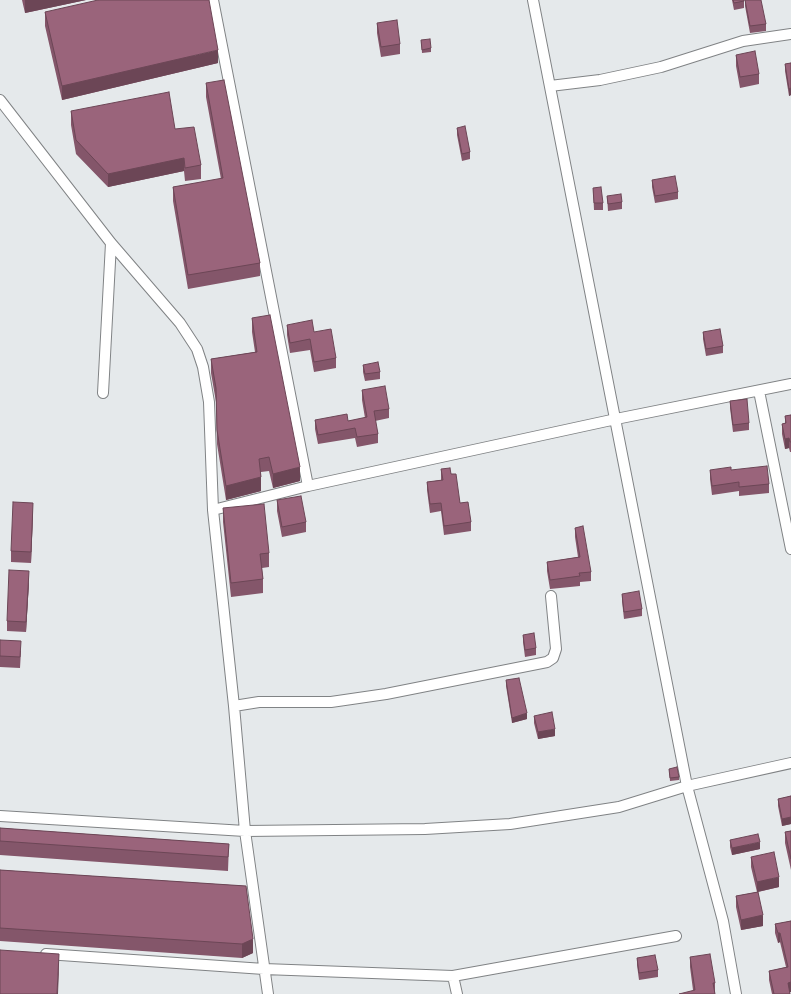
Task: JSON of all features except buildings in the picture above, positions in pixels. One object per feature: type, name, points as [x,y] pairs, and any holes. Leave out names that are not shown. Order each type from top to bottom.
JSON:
[{"type":"street","points":[[213,0],[308,486]]},
{"type":"street","points":[[533,0],[688,786],[723,921],[736,994]]},
{"type":"street","points":[[550,86],[600,80],[661,67],[744,41],[791,34]]},
{"type":"street","points":[[0,100],[111,243],[180,323],[197,349],[203,367],[209,402],[213,510],[245,831],[268,994]]},
{"type":"street","points":[[103,393],[111,243]]},
{"type":"street","points":[[213,510],[308,486],[616,419],[791,384]]},
{"type":"street","points":[[759,390],[791,549]]},
{"type":"street","points":[[234,706],[281,701],[331,702],[386,694],[547,662],[552,658],[556,649],[551,596]]},
{"type":"street","points":[[0,816],[245,831],[425,829],[510,824],[619,807],[688,786],[791,763]]},
{"type":"street","points":[[39,954],[264,969],[453,976],[676,936]]},
{"type":"street","points":[[453,976],[457,994]]}]
